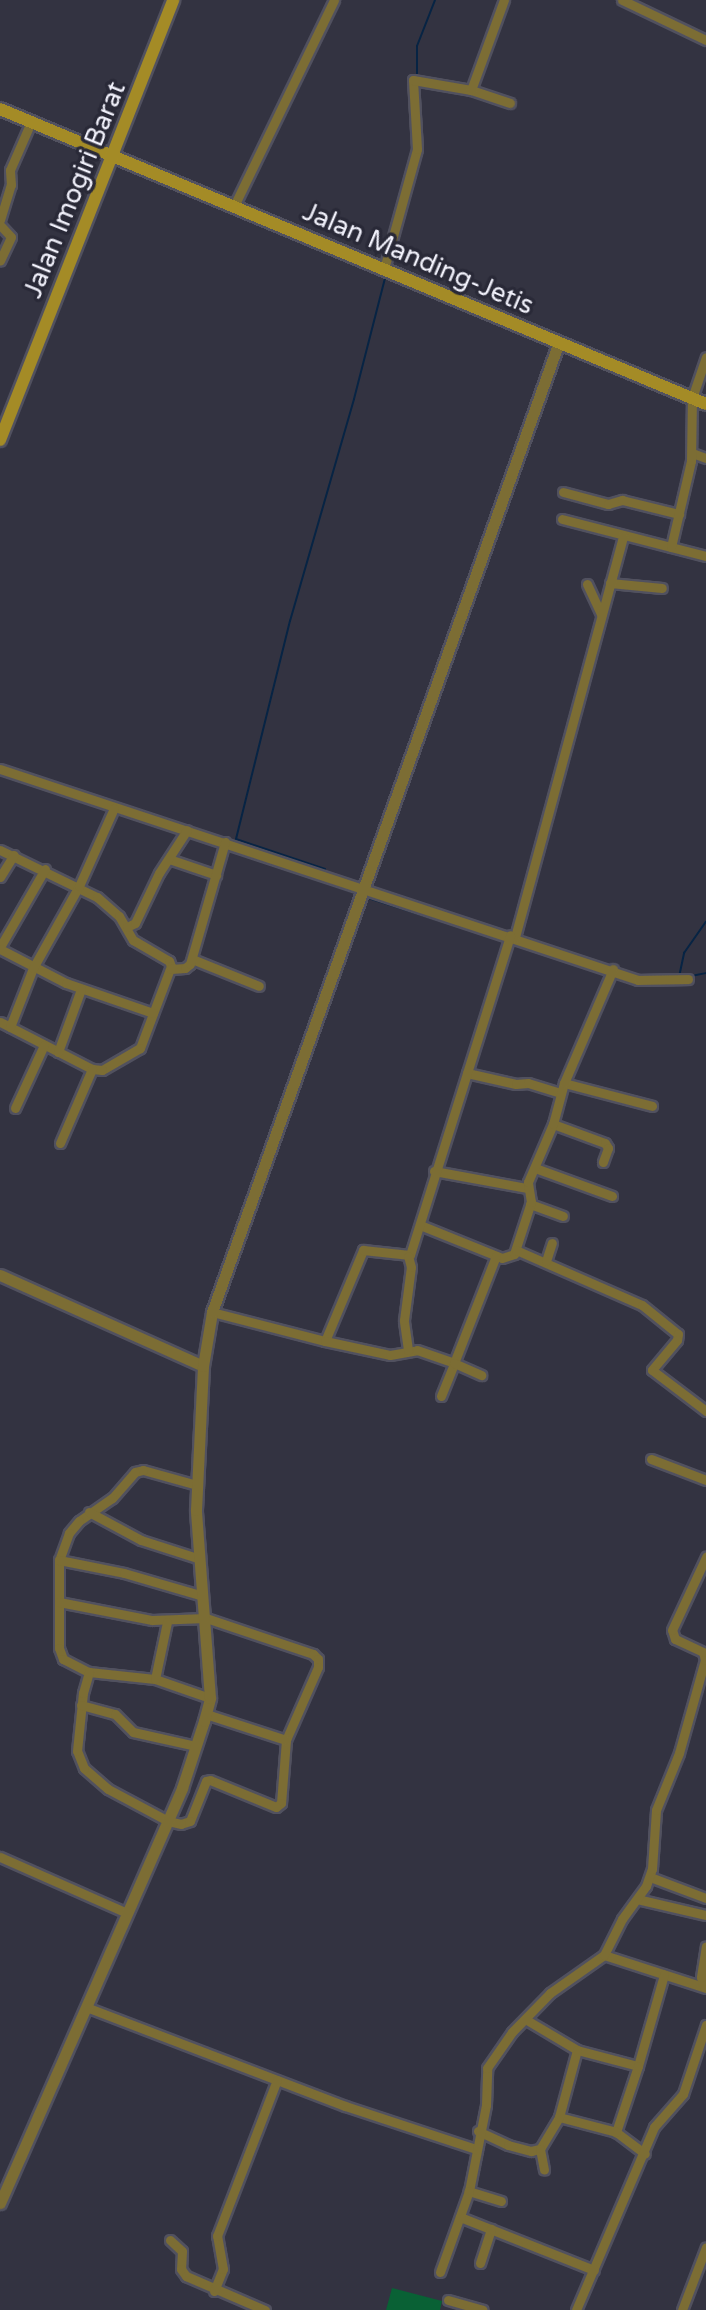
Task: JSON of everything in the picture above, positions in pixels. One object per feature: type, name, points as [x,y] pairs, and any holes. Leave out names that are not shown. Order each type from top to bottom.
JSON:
[{"type":"main road","name":"Jalan Imogiri Barat","points":[[0,440],[173,0]]},
{"type":"main road","name":"Jalan Manding-Jetis","points":[[0,109],[706,404]]},
{"type":"street","points":[[234,206],[334,0]]},
{"type":"street","points":[[471,90],[504,0]]},
{"type":"street","points":[[622,0],[706,40]]},
{"type":"street","points":[[386,270],[417,149],[413,80],[471,90],[510,103]]},
{"type":"street","points":[[0,261],[11,237],[0,222],[11,185],[5,171],[31,122]]},
{"type":"street","points":[[0,2203],[168,1821],[206,1714],[210,1698],[206,1618],[197,1558],[197,1485],[203,1366],[212,1312],[559,342]]},
{"type":"street","points":[[671,547],[692,453],[692,398],[706,357]]},
{"type":"street","points":[[692,453],[706,458]]},
{"type":"street","points":[[563,492],[608,504],[622,500],[679,514]]},
{"type":"street","points":[[562,519],[706,556]]},
{"type":"street","points":[[408,1350],[404,1320],[411,1267],[408,1256],[510,939],[623,536]]},
{"type":"street","points":[[610,583],[662,588]]},
{"type":"street","points":[[587,584],[601,615]]},
{"type":"street","points":[[0,769],[113,813],[612,973],[646,982],[688,979]]},
{"type":"street","points":[[0,850],[45,869],[79,886],[105,902],[127,927],[133,940],[169,961],[171,969],[142,1045],[135,1053],[106,1069],[92,1069],[5,1025],[79,886],[113,813]]},
{"type":"street","points":[[127,927],[135,923],[169,859],[186,835]]},
{"type":"street","points":[[171,969],[187,967],[192,959],[223,848]]},
{"type":"street","points":[[0,877],[14,855]]},
{"type":"street","points":[[169,859],[216,875]]},
{"type":"street","points":[[45,869],[0,948],[33,968],[81,989],[153,1013]]},
{"type":"street","points":[[192,959],[259,986]]},
{"type":"street","points":[[420,1225],[496,1256],[507,1258],[516,1250],[530,1204],[527,1188],[553,1124],[563,1088],[612,973]]},
{"type":"street","points":[[58,1052],[81,989]]},
{"type":"street","points":[[15,1108],[44,1045]]},
{"type":"street","points":[[60,1143],[92,1069]]},
{"type":"street","points":[[467,1073],[652,1106]]},
{"type":"street","points":[[553,1124],[605,1143],[608,1148],[603,1162]]},
{"type":"street","points":[[535,1168],[612,1196]]},
{"type":"street","points":[[434,1171],[527,1188]]},
{"type":"street","points":[[530,1204],[563,1216]]},
{"type":"street","points":[[546,1261],[552,1243]]},
{"type":"street","points":[[325,1341],[363,1250],[408,1256]]},
{"type":"street","points":[[516,1250],[642,1305],[678,1334],[677,1340],[652,1370],[706,1411]]},
{"type":"street","points":[[441,1396],[496,1256]]},
{"type":"street","points":[[0,1275],[203,1366]]},
{"type":"street","points":[[212,1312],[375,1354],[424,1351],[481,1375]]},
{"type":"street","points":[[651,1459],[706,1480]]},
{"type":"street","points":[[197,1485],[143,1470],[135,1472],[112,1498],[89,1512],[69,1533],[59,1560],[59,1655],[89,1672],[129,1679],[155,1679],[210,1698]]},
{"type":"street","points":[[89,1512],[141,1540],[197,1558]]},
{"type":"street","points":[[440,2272],[469,2191],[478,2131],[486,2105],[490,2060],[525,2019],[561,1984],[604,1955],[622,1919],[650,1877],[656,1810],[679,1753],[705,1660],[703,1652],[675,1639],[672,1630],[706,1557]]},
{"type":"street","points":[[59,1560],[124,1573],[203,1596]]},
{"type":"street","points":[[59,1602],[167,1622],[206,1618],[302,1649],[318,1659],[286,1740],[286,1774],[278,1807],[210,1780],[206,1781],[188,1824],[168,1821],[108,1789],[84,1768],[77,1751],[81,1705],[89,1672]]},
{"type":"street","points":[[155,1679],[167,1622]]},
{"type":"street","points":[[81,1705],[115,1714],[133,1732],[196,1746]]},
{"type":"street","points":[[206,1714],[286,1740]]},
{"type":"street","points":[[0,1857],[127,1913]]},
{"type":"street","points":[[650,1877],[706,1898]]},
{"type":"street","points":[[637,1899],[706,1915]]},
{"type":"street","points":[[705,1987],[701,1977],[706,1946]]},
{"type":"street","points":[[604,1955],[705,1987]]},
{"type":"street","points":[[616,2132],[664,1975]]},
{"type":"street","points":[[86,2007],[277,2080],[476,2149]]},
{"type":"street","points":[[525,2019],[577,2050],[638,2066]]},
{"type":"street","points":[[576,2310],[654,2127],[683,2094],[706,2025]]},
{"type":"street","points":[[544,2170],[540,2149],[559,2117],[577,2050]]},
{"type":"street","points":[[214,2291],[223,2269],[217,2236],[277,2080]]},
{"type":"street","points":[[559,2117],[616,2132],[645,2154]]},
{"type":"street","points":[[478,2131],[508,2145],[531,2151],[540,2149]]},
{"type":"street","points":[[469,2191],[501,2201]]},
{"type":"street","points":[[460,2217],[594,2270]]},
{"type":"street","points":[[480,2263],[491,2229]]},
{"type":"street","points":[[170,2240],[184,2254],[183,2272],[214,2291],[265,2310]]},
{"type":"street","points":[[682,2310],[706,2247]]},
{"type":"street","points":[[448,2300],[483,2310]]},
{"type":"green space","points":[[392,2288],[442,2301],[440,2310],[386,2310]]},
{"type":"waterway","points":[[417,75],[417,46],[435,0]]},
{"type":"waterway","points":[[325,869],[236,839],[290,621],[354,399],[386,274]]},
{"type":"waterway","points":[[0,774],[109,810]]},
{"type":"waterway","points":[[115,812],[181,835]]},
{"type":"waterway","points":[[187,837],[219,847]]},
{"type":"waterway","points":[[225,849],[355,893]]},
{"type":"waterway","points":[[365,897],[504,941]]},
{"type":"waterway","points":[[679,977],[684,953],[706,922]]},
{"type":"waterway","points":[[510,943],[534,950]]},
{"type":"waterway","points":[[691,976],[706,973]]}]
